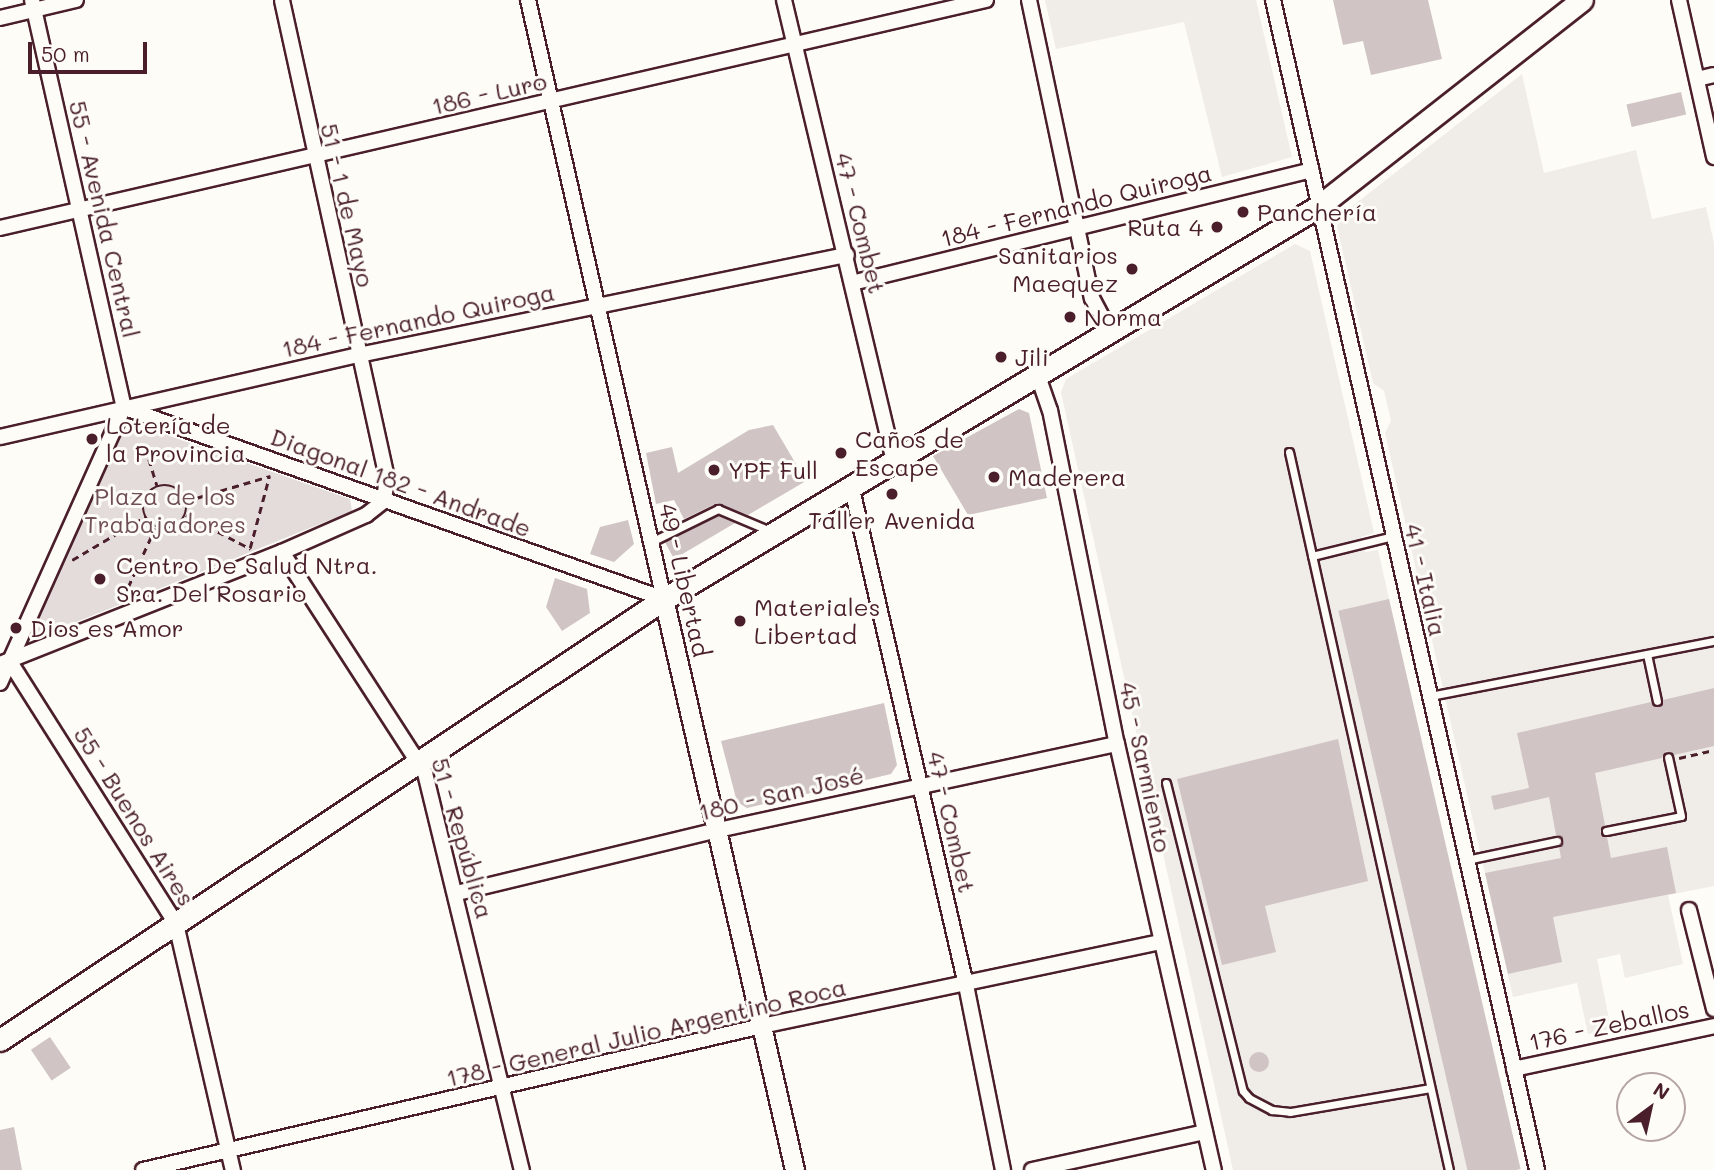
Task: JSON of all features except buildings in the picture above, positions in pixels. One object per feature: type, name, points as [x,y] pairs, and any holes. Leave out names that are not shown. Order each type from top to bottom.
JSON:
[{"type":"main road","points":[[0,1040],[664,599],[893,458],[1319,206],[1582,0]]},
{"type":"street","points":[[0,19],[33,5],[76,0]]},
{"type":"street","name":"51 - 1 de Mayo","points":[[282,0],[313,156],[387,478],[384,500]]},
{"type":"street","name":"49 - Libertad","points":[[528,0],[795,1170]]},
{"type":"street","name":"47 - Combet","points":[[784,0],[893,458]]},
{"type":"street","name":"186 - Luro","points":[[0,228],[552,103],[986,0]]},
{"type":"street","points":[[1029,0],[1092,298],[1108,330]]},
{"type":"street","name":"41 - Italia","points":[[1273,0],[1537,1170]]},
{"type":"street","points":[[1679,0],[1714,157]]},
{"type":"street","name":"55 - Avenida Central","points":[[33,5],[124,407]]},
{"type":"street","points":[[1698,79],[1714,75]]},
{"type":"street","name":"184 - Fernando Quiroga","points":[[852,283],[1311,170]]},
{"type":"street","name":"184 - Fernando Quiroga","points":[[0,437],[359,355],[846,255]]},
{"type":"street","name":"45 - Sarmiento","points":[[1037,373],[1050,410],[1117,744],[1214,1170]]},
{"type":"street","points":[[0,683],[5,663],[124,407]]},
{"type":"street","name":"Diagonal 182 - Andrade","points":[[124,407],[664,599]]},
{"type":"street","name":"47 - Combet","points":[[851,485],[966,985],[1003,1170]]},
{"type":"street","points":[[5,663],[113,621],[366,515],[384,500]]},
{"type":"street","name":"51 - República","points":[[275,554],[419,760],[457,893],[522,1170]]},
{"type":"street","name":"55 - Buenos Aires","points":[[5,663],[176,924],[233,1170]]},
{"type":"street","name":"180 - San José","points":[[457,893],[718,831],[1117,744]]},
{"type":"street","points":[[1689,910],[1714,1009]]},
{"type":"street","name":"178 - General Julio Argentino Roca","points":[[143,1170],[762,1026],[1161,943]]},
{"type":"street","name":"176 - Zeballos","points":[[1514,1069],[1714,1026]]},
{"type":"street","points":[[1032,1170],[1205,1132]]},
{"type":"lane","points":[[1289,452],[1449,1170]]},
{"type":"lane","points":[[651,542],[718,509],[774,532]]},
{"type":"lane","points":[[1312,556],[1393,536]]},
{"type":"lane","points":[[1429,696],[1714,641]]},
{"type":"lane","points":[[1647,654],[1657,701]]},
{"type":"lane","points":[[1606,831],[1681,816],[1668,758]]},
{"type":"lane","points":[[1166,783],[1243,1091],[1249,1098],[1272,1110],[1290,1112],[1430,1088]]},
{"type":"lane","points":[[1466,860],[1557,841]]},
{"type":"path","points":[[149,460],[157,486]]},
{"type":"path","points":[[186,501],[269,477],[283,465]]},
{"type":"path","points":[[250,548],[269,477]]},
{"type":"path","points":[[157,486],[172,486],[186,501],[186,515],[170,529],[155,528],[145,517],[142,503],[157,486]]},
{"type":"path","points":[[186,515],[250,548],[275,554]]},
{"type":"path","points":[[49,573],[145,517]]},
{"type":"path","points":[[113,621],[155,528]]},
{"type":"path","points":[[1668,758],[1714,750]]},
{"type":"shaded area","points":[[1045,0],[1256,0],[1292,157],[1222,177],[1184,22],[1056,49]]},
{"type":"shaded area","points":[[1522,74],[1544,173],[1636,150],[1652,219],[1706,207],[1714,244],[1714,886],[1668,895],[1683,964],[1625,978],[1620,954],[1597,959],[1611,1029],[1588,1034],[1577,983],[1513,997],[1385,433],[1391,421],[1384,391],[1373,383],[1337,226],[1341,215]]},
{"type":"shaded area","points":[[1295,244],[1310,251],[1374,533],[1361,537],[1365,552],[1378,550],[1518,1170],[1233,1170],[1061,392],[1066,379]]},
{"type":"green space","name":"Plaza de los Trabajadores","points":[[138,425],[350,499],[352,511],[34,639],[29,632],[124,430]]},
{"type":"place","name":"Panchería","points":[[1243,212]]},
{"type":"place","name":"Ruta 4","points":[[1217,227]]},
{"type":"place","name":"Sanitarios Maequez","points":[[1132,269]]},
{"type":"place","name":"Norma","points":[[1070,317]]},
{"type":"place","name":"Jili","points":[[1001,357]]},
{"type":"place","name":"Lotería de la Provincia","points":[[92,439]]},
{"type":"place","name":"Caños de Escape","points":[[841,453]]},
{"type":"place","name":"YPF Full","points":[[714,470]]},
{"type":"place","name":"Maderera","points":[[994,477]]},
{"type":"place","name":"Taller Avenida","points":[[892,494]]},
{"type":"place","name":"Centro De Salud Ntra. Sra. Del Rosario","points":[[100,579]]},
{"type":"place","name":"Materiales Libertad","points":[[740,621]]},
{"type":"place","name":"Dios es Amor","points":[[16,628]]}]
